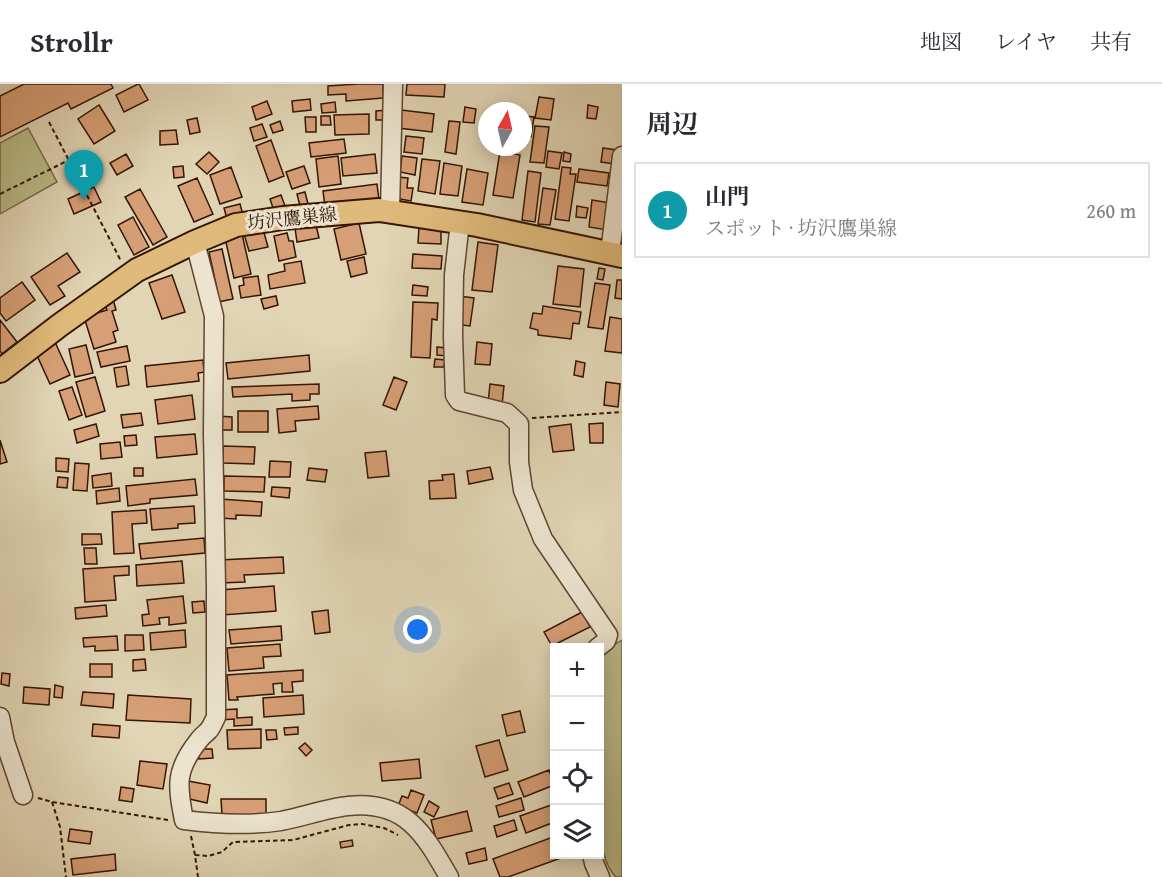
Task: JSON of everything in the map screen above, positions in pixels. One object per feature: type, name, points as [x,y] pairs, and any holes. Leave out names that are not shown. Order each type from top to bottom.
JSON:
[{"type":"main road","name":"坊沢鷹巣線","points":[[0,371],[137,270],[236,225],[271,219],[379,210],[460,222],[616,255]]},
{"type":"street","points":[[390,211],[393,84]]},
{"type":"street","points":[[616,255],[622,156]]},
{"type":"street","points":[[460,222],[453,295],[455,395],[459,401],[507,413],[519,424],[519,462],[523,490],[543,538],[608,635],[603,643]]},
{"type":"street","points":[[195,242],[214,316],[216,717],[210,729],[186,758],[179,777],[179,795],[184,820],[224,824],[280,821],[347,806],[370,806],[392,810],[416,826],[449,877]]},
{"type":"street","points":[[0,717],[5,742],[22,795]]},
{"type":"street","points":[[593,859],[600,877]]},
{"type":"path","points":[[49,122],[130,276]]},
{"type":"path","points":[[0,194],[69,160]]},
{"type":"path","points":[[514,419],[622,412]]},
{"type":"path","points":[[22,795],[163,820],[184,820],[192,838],[198,877]]},
{"type":"path","points":[[52,802],[60,827],[66,877]]},
{"type":"path","points":[[195,855],[222,852],[233,842],[293,840],[349,825],[362,824],[384,828],[402,836]]},
{"type":"green space","points":[[28,128],[57,182],[0,214],[0,143]]},
{"type":"green space","points":[[622,640],[622,877],[616,877],[612,873],[604,855],[604,651]]},
{"type":"building","points":[[24,84],[111,84],[113,88],[71,109],[68,103],[0,137],[0,96]]},
{"type":"building","points":[[139,84],[148,100],[124,112],[116,95]]},
{"type":"building","points":[[383,84],[383,98],[346,101],[346,94],[328,95],[328,86]]},
{"type":"building","points":[[407,84],[445,84],[444,97],[406,95]]},
{"type":"building","points":[[539,97],[554,99],[551,120],[535,118]]},
{"type":"building","points":[[310,99],[311,110],[293,112],[292,101]]},
{"type":"building","points":[[267,101],[272,114],[256,120],[252,107]]},
{"type":"building","points":[[335,102],[336,112],[322,113],[321,104]]},
{"type":"building","points":[[99,105],[115,131],[94,144],[78,119]]},
{"type":"building","points":[[588,105],[598,107],[596,119],[587,118]]},
{"type":"building","points":[[465,107],[476,109],[474,123],[463,122]]},
{"type":"building","points":[[387,110],[387,120],[376,120],[376,111]]},
{"type":"building","points":[[401,110],[434,114],[432,132],[398,128]]},
{"type":"building","points":[[369,114],[369,134],[335,135],[334,115]]},
{"type":"building","points":[[321,116],[330,116],[331,125],[321,125]]},
{"type":"building","points":[[305,117],[316,117],[316,132],[306,132]]},
{"type":"building","points":[[197,118],[200,132],[190,134],[187,120]]},
{"type":"building","points":[[280,121],[283,130],[273,133],[270,125]]},
{"type":"building","points":[[449,121],[460,122],[456,154],[445,152]]},
{"type":"building","points":[[262,124],[267,137],[254,141],[250,128]]},
{"type":"building","points":[[535,126],[549,127],[544,163],[530,162]]},
{"type":"building","points":[[176,130],[178,144],[160,145],[160,131]]},
{"type":"building","points":[[406,136],[424,138],[422,154],[404,152]]},
{"type":"building","points":[[344,139],[346,153],[311,157],[309,143]]},
{"type":"building","points":[[271,140],[284,176],[269,182],[256,146]]},
{"type":"building","points":[[603,148],[617,150],[615,164],[601,162]]},
{"type":"building","points":[[548,151],[562,153],[559,169],[546,167]]},
{"type":"building","points":[[209,152],[219,162],[207,174],[196,164]]},
{"type":"building","points":[[564,152],[571,154],[570,162],[563,161]]},
{"type":"building","points":[[126,154],[133,166],[117,175],[110,163]]},
{"type":"building","points":[[375,154],[377,173],[343,176],[341,158]]},
{"type":"building","points":[[338,156],[341,184],[319,187],[316,159]]},
{"type":"building","points":[[402,156],[417,158],[415,175],[400,172]]},
{"type":"building","points":[[499,156],[520,156],[513,198],[493,195]]},
{"type":"building","points":[[422,159],[440,161],[435,194],[418,191]]},
{"type":"building","points":[[444,163],[462,166],[458,196],[440,194]]},
{"type":"building","points":[[183,166],[184,177],[174,178],[173,167]]},
{"type":"building","points":[[304,166],[310,183],[292,189],[286,172]]},
{"type":"building","points":[[231,167],[242,197],[220,204],[210,175]]},
{"type":"building","points":[[562,167],[571,168],[570,174],[576,174],[569,221],[555,219]]},
{"type":"building","points":[[467,169],[488,173],[483,205],[462,202]]},
{"type":"building","points":[[579,169],[609,173],[607,186],[577,182]]},
{"type":"building","points":[[528,171],[541,173],[535,222],[522,220]]},
{"type":"building","points":[[397,177],[408,178],[407,188],[413,188],[411,201],[394,198]]},
{"type":"building","points":[[197,178],[213,214],[194,222],[178,186]]},
{"type":"building","points":[[377,184],[379,200],[325,207],[323,191]]},
{"type":"building","points":[[94,187],[101,202],[74,214],[68,199]]},
{"type":"building","points":[[543,188],[556,190],[550,225],[538,224]]},
{"type":"building","points":[[140,189],[167,237],[153,245],[125,197]]},
{"type":"building","points":[[305,192],[308,204],[300,206],[297,194]]},
{"type":"building","points":[[281,195],[285,206],[274,211],[270,199]]},
{"type":"building","points":[[592,200],[611,203],[607,230],[589,227]]},
{"type":"building","points":[[240,204],[243,215],[227,219],[224,208]]},
{"type":"building","points":[[577,206],[588,208],[586,218],[576,217]]},
{"type":"building","points":[[133,217],[149,247],[134,255],[118,225]]},
{"type":"building","points":[[359,223],[366,254],[341,260],[334,229]]},
{"type":"building","points":[[316,225],[319,238],[297,242],[295,228]]},
{"type":"building","points":[[419,227],[441,228],[441,244],[418,243]]},
{"type":"building","points":[[263,229],[268,247],[249,251],[244,234]]},
{"type":"building","points":[[287,233],[289,241],[293,241],[296,257],[279,261],[274,236]]},
{"type":"building","points":[[242,234],[251,274],[234,278],[225,238]]},
{"type":"building","points":[[478,242],[498,245],[492,292],[472,290]]},
{"type":"building","points":[[222,249],[233,299],[213,303],[210,290],[217,289],[209,252]]},
{"type":"building","points":[[67,253],[80,272],[58,286],[65,296],[50,305],[31,277]]},
{"type":"building","points":[[413,254],[442,256],[441,269],[412,268]]},
{"type":"building","points":[[364,257],[367,273],[351,277],[347,261]]},
{"type":"building","points":[[301,261],[305,283],[270,289],[268,275],[285,271],[284,264]]},
{"type":"building","points":[[558,266],[584,269],[580,307],[553,304]]},
{"type":"building","points":[[599,268],[605,269],[603,280],[597,279]]},
{"type":"building","points":[[172,275],[185,312],[162,319],[149,283]]},
{"type":"building","points":[[258,276],[261,295],[241,298],[239,286],[244,285],[243,278]]},
{"type":"building","points":[[617,280],[622,280],[622,299],[615,298]]},
{"type":"building","points":[[22,282],[35,300],[6,321],[0,313],[0,298]]},
{"type":"building","points":[[595,283],[610,285],[603,329],[588,327]]},
{"type":"building","points":[[413,285],[428,287],[427,296],[412,295]]},
{"type":"building","points":[[276,296],[278,305],[264,309],[261,299]]},
{"type":"building","points":[[458,296],[474,298],[470,326],[455,324]]},
{"type":"building","points":[[113,299],[116,310],[112,311],[118,330],[113,332],[116,342],[94,349],[84,317],[107,310],[104,302]]},
{"type":"building","points":[[413,302],[438,303],[437,320],[432,319],[430,358],[411,357]]},
{"type":"building","points":[[543,306],[581,312],[579,324],[573,323],[571,339],[538,335],[538,330],[530,328],[533,313],[542,314]]},
{"type":"building","points":[[610,317],[622,319],[622,353],[605,351]]},
{"type":"building","points":[[0,320],[17,342],[2,354],[0,351]]},
{"type":"building","points":[[55,342],[70,375],[50,384],[35,351]]},
{"type":"building","points":[[477,342],[492,344],[490,365],[475,364]]},
{"type":"building","points":[[86,345],[93,373],[75,377],[69,349]]},
{"type":"building","points":[[127,346],[130,361],[101,367],[97,352]]},
{"type":"building","points":[[437,347],[447,348],[447,356],[437,355]]},
{"type":"building","points":[[309,355],[310,371],[228,379],[226,363]]},
{"type":"building","points":[[435,359],[445,360],[444,367],[434,367]]},
{"type":"building","points":[[203,360],[204,372],[198,373],[199,381],[147,387],[145,366]]},
{"type":"building","points":[[576,361],[585,363],[583,377],[574,375]]},
{"type":"building","points":[[126,366],[129,385],[117,387],[114,368]]},
{"type":"building","points":[[95,377],[105,411],[86,417],[76,382]]},
{"type":"building","points":[[394,377],[407,382],[396,410],[383,405]]},
{"type":"building","points":[[606,382],[620,384],[618,407],[604,405]]},
{"type":"building","points":[[319,384],[319,394],[310,394],[310,400],[292,401],[292,394],[233,397],[232,387]]},
{"type":"building","points":[[490,384],[504,386],[502,405],[488,403]]},
{"type":"building","points":[[72,387],[82,415],[69,420],[59,391]]},
{"type":"building","points":[[192,395],[195,419],[158,424],[155,400]]},
{"type":"building","points":[[318,406],[319,419],[295,421],[296,431],[279,433],[277,409]]},
{"type":"building","points":[[238,411],[268,411],[268,432],[238,432]]},
{"type":"building","points":[[141,413],[143,425],[123,428],[121,415]]},
{"type":"building","points":[[217,416],[232,417],[232,430],[217,430]]},
{"type":"building","points":[[603,423],[603,443],[590,443],[589,424]]},
{"type":"building","points":[[96,424],[99,436],[77,443],[74,430]]},
{"type":"building","points":[[571,424],[574,450],[553,452],[549,427]]},
{"type":"building","points":[[195,434],[197,454],[157,458],[155,437]]},
{"type":"building","points":[[136,435],[137,445],[125,446],[124,436]]},
{"type":"building","points":[[0,440],[7,462],[0,464]]},
{"type":"building","points":[[120,442],[122,457],[101,459],[100,444]]},
{"type":"building","points":[[223,446],[255,447],[254,464],[223,463]]},
{"type":"building","points":[[386,451],[389,476],[368,478],[365,453]]},
{"type":"building","points":[[56,458],[69,459],[68,472],[56,471]]},
{"type":"building","points":[[270,461],[291,462],[290,477],[269,477]]},
{"type":"building","points":[[75,463],[89,464],[87,491],[73,490]]},
{"type":"building","points":[[490,467],[493,479],[469,484],[467,471]]},
{"type":"building","points":[[134,468],[143,468],[143,476],[134,476]]},
{"type":"building","points":[[309,468],[327,470],[325,482],[307,480]]},
{"type":"building","points":[[111,473],[112,486],[93,488],[92,476]]},
{"type":"building","points":[[454,474],[456,498],[430,499],[429,481],[443,480],[442,475]]},
{"type":"building","points":[[224,476],[265,477],[264,492],[224,491]]},
{"type":"building","points":[[58,477],[68,478],[67,488],[57,487]]},
{"type":"building","points":[[195,479],[197,495],[150,499],[150,503],[128,506],[126,486]]},
{"type":"building","points":[[272,487],[290,488],[289,498],[271,496]]},
{"type":"building","points":[[119,488],[120,501],[97,504],[96,491]]},
{"type":"building","points":[[220,499],[262,502],[261,516],[236,515],[236,519],[219,518]]},
{"type":"building","points":[[194,506],[195,523],[178,524],[178,528],[152,530],[150,509]]},
{"type":"building","points":[[146,510],[147,523],[132,524],[134,553],[114,554],[112,512]]},
{"type":"building","points":[[82,534],[101,534],[102,544],[82,545]]},
{"type":"building","points":[[204,538],[205,553],[141,559],[139,544]]},
{"type":"building","points":[[84,548],[96,548],[97,564],[85,564]]},
{"type":"building","points":[[283,557],[284,573],[244,575],[245,582],[220,583],[219,560]]},
{"type":"building","points":[[182,561],[184,583],[137,586],[136,565]]},
{"type":"building","points":[[129,566],[129,575],[114,576],[116,600],[85,602],[83,569]]},
{"type":"building","points":[[274,586],[276,611],[222,615],[220,590]]},
{"type":"building","points":[[183,596],[186,623],[169,625],[169,617],[159,618],[160,624],[143,626],[142,615],[149,614],[147,600]]},
{"type":"building","points":[[204,601],[205,612],[193,613],[192,602]]},
{"type":"building","points":[[106,605],[107,616],[76,619],[75,608]]},
{"type":"building","points":[[328,610],[330,632],[315,634],[312,612]]},
{"type":"building","points":[[582,612],[590,627],[558,643],[550,643],[544,632]]},
{"type":"building","points":[[281,626],[282,640],[231,644],[229,630]]},
{"type":"building","points":[[185,630],[186,647],[151,650],[150,633]]},
{"type":"building","points":[[125,635],[143,635],[144,650],[125,651]]},
{"type":"building","points":[[117,636],[118,650],[95,651],[95,646],[84,647],[83,638]]},
{"type":"building","points":[[280,644],[281,656],[263,657],[264,668],[229,671],[227,648]]},
{"type":"building","points":[[145,659],[146,670],[133,671],[133,660]]},
{"type":"building","points":[[90,664],[112,664],[112,677],[90,677]]},
{"type":"building","points":[[303,670],[303,681],[292,682],[293,692],[282,692],[282,683],[273,684],[274,694],[237,697],[238,700],[229,700],[227,675]]},
{"type":"building","points":[[2,673],[10,674],[9,686],[1,684]]},
{"type":"building","points":[[55,685],[63,687],[62,698],[54,697]]},
{"type":"building","points":[[24,687],[50,689],[49,705],[23,703]]},
{"type":"building","points":[[83,692],[114,694],[113,708],[81,705]]},
{"type":"building","points":[[128,695],[191,699],[190,723],[126,720]]},
{"type":"building","points":[[303,695],[304,714],[264,717],[263,698]]},
{"type":"building","points":[[237,709],[237,718],[252,717],[252,725],[234,726],[234,719],[221,720],[220,710]]},
{"type":"building","points":[[520,711],[525,732],[507,736],[502,715]]},
{"type":"building","points":[[93,724],[120,726],[119,738],[92,736]]},
{"type":"building","points":[[298,727],[298,734],[285,735],[284,728]]},
{"type":"building","points":[[261,729],[261,748],[228,749],[227,730]]},
{"type":"building","points":[[266,730],[276,730],[277,739],[267,740]]},
{"type":"building","points":[[499,740],[508,770],[485,777],[476,746]]},
{"type":"building","points":[[305,743],[312,750],[306,756],[299,748]]},
{"type":"building","points":[[198,749],[212,749],[213,758],[199,759]]},
{"type":"building","points":[[419,759],[421,778],[382,781],[380,763]]},
{"type":"building","points":[[140,761],[167,764],[163,789],[137,785]]},
{"type":"building","points":[[549,770],[550,773],[550,787],[524,797],[518,782]]},
{"type":"building","points":[[188,781],[210,785],[207,803],[185,798]]},
{"type":"building","points":[[509,783],[513,794],[498,799],[494,788]]},
{"type":"building","points":[[121,787],[134,789],[132,802],[119,800]]},
{"type":"building","points":[[411,790],[424,795],[417,813],[398,806],[402,796],[408,798]]},
{"type":"building","points":[[521,798],[524,810],[499,817],[496,806]]},
{"type":"building","points":[[221,799],[266,799],[266,815],[222,815]]},
{"type":"building","points":[[429,801],[439,807],[434,817],[424,812]]},
{"type":"building","points":[[550,805],[550,824],[526,833],[520,816]]},
{"type":"building","points":[[467,811],[472,831],[436,839],[431,820]]},
{"type":"building","points":[[514,820],[517,830],[497,837],[494,826]]},
{"type":"building","points":[[70,829],[92,832],[90,844],[68,841]]},
{"type":"building","points":[[550,838],[550,859],[558,859],[508,877],[500,877],[493,859]]},
{"type":"building","points":[[352,840],[353,846],[341,848],[340,842]]},
{"type":"building","points":[[485,848],[487,860],[469,864],[466,853]]},
{"type":"building","points":[[115,854],[116,870],[73,875],[71,859]]},
{"type":"place","name":"山門","points":[[84,200]]}]
